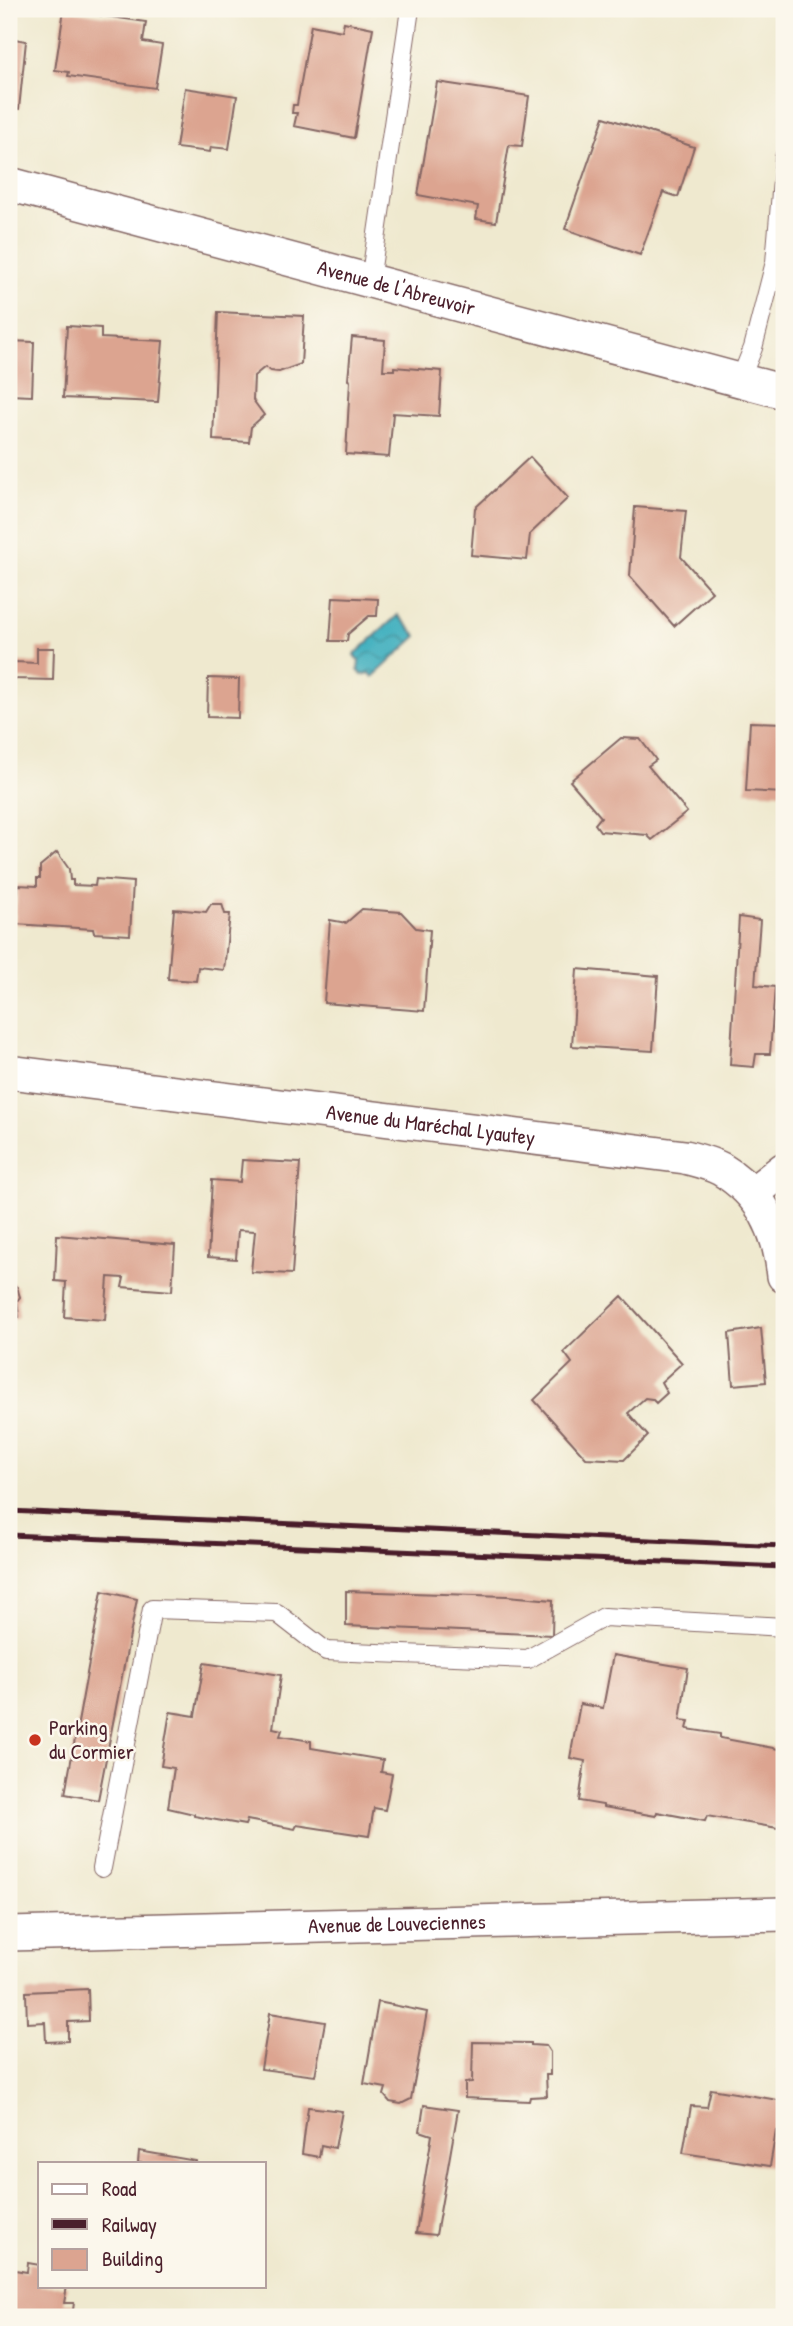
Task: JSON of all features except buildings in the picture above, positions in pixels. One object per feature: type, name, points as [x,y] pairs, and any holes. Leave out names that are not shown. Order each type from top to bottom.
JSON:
[{"type":"street","name":"Avenue de l'Abreuvoir","points":[[9,184],[784,392]]},
{"type":"street","name":"Avenue du Maréchal Lyautey","points":[[9,1072],[685,1157],[719,1168],[753,1193],[773,1225],[784,1276]]},
{"type":"street","points":[[753,1193],[784,1170]]},
{"type":"street","name":"Avenue de Louveciennes","points":[[9,1934],[784,1914]]},
{"type":"lane","points":[[370,281],[410,9]]},
{"type":"lane","points":[[740,380],[753,348],[775,262],[784,157]]},
{"type":"lane","points":[[102,1868],[152,1609],[277,1613],[326,1651],[528,1659],[604,1617],[784,1627]]},
{"type":"water","points":[[398,615],[417,636],[373,677],[370,673],[362,675],[358,670],[359,661],[354,655]]},
{"type":"railway","points":[[9,1511],[784,1546]]},
{"type":"railway","points":[[9,1535],[784,1567]]},
{"type":"place","name":"Parking du Cormier","points":[[35,1740]]}]
